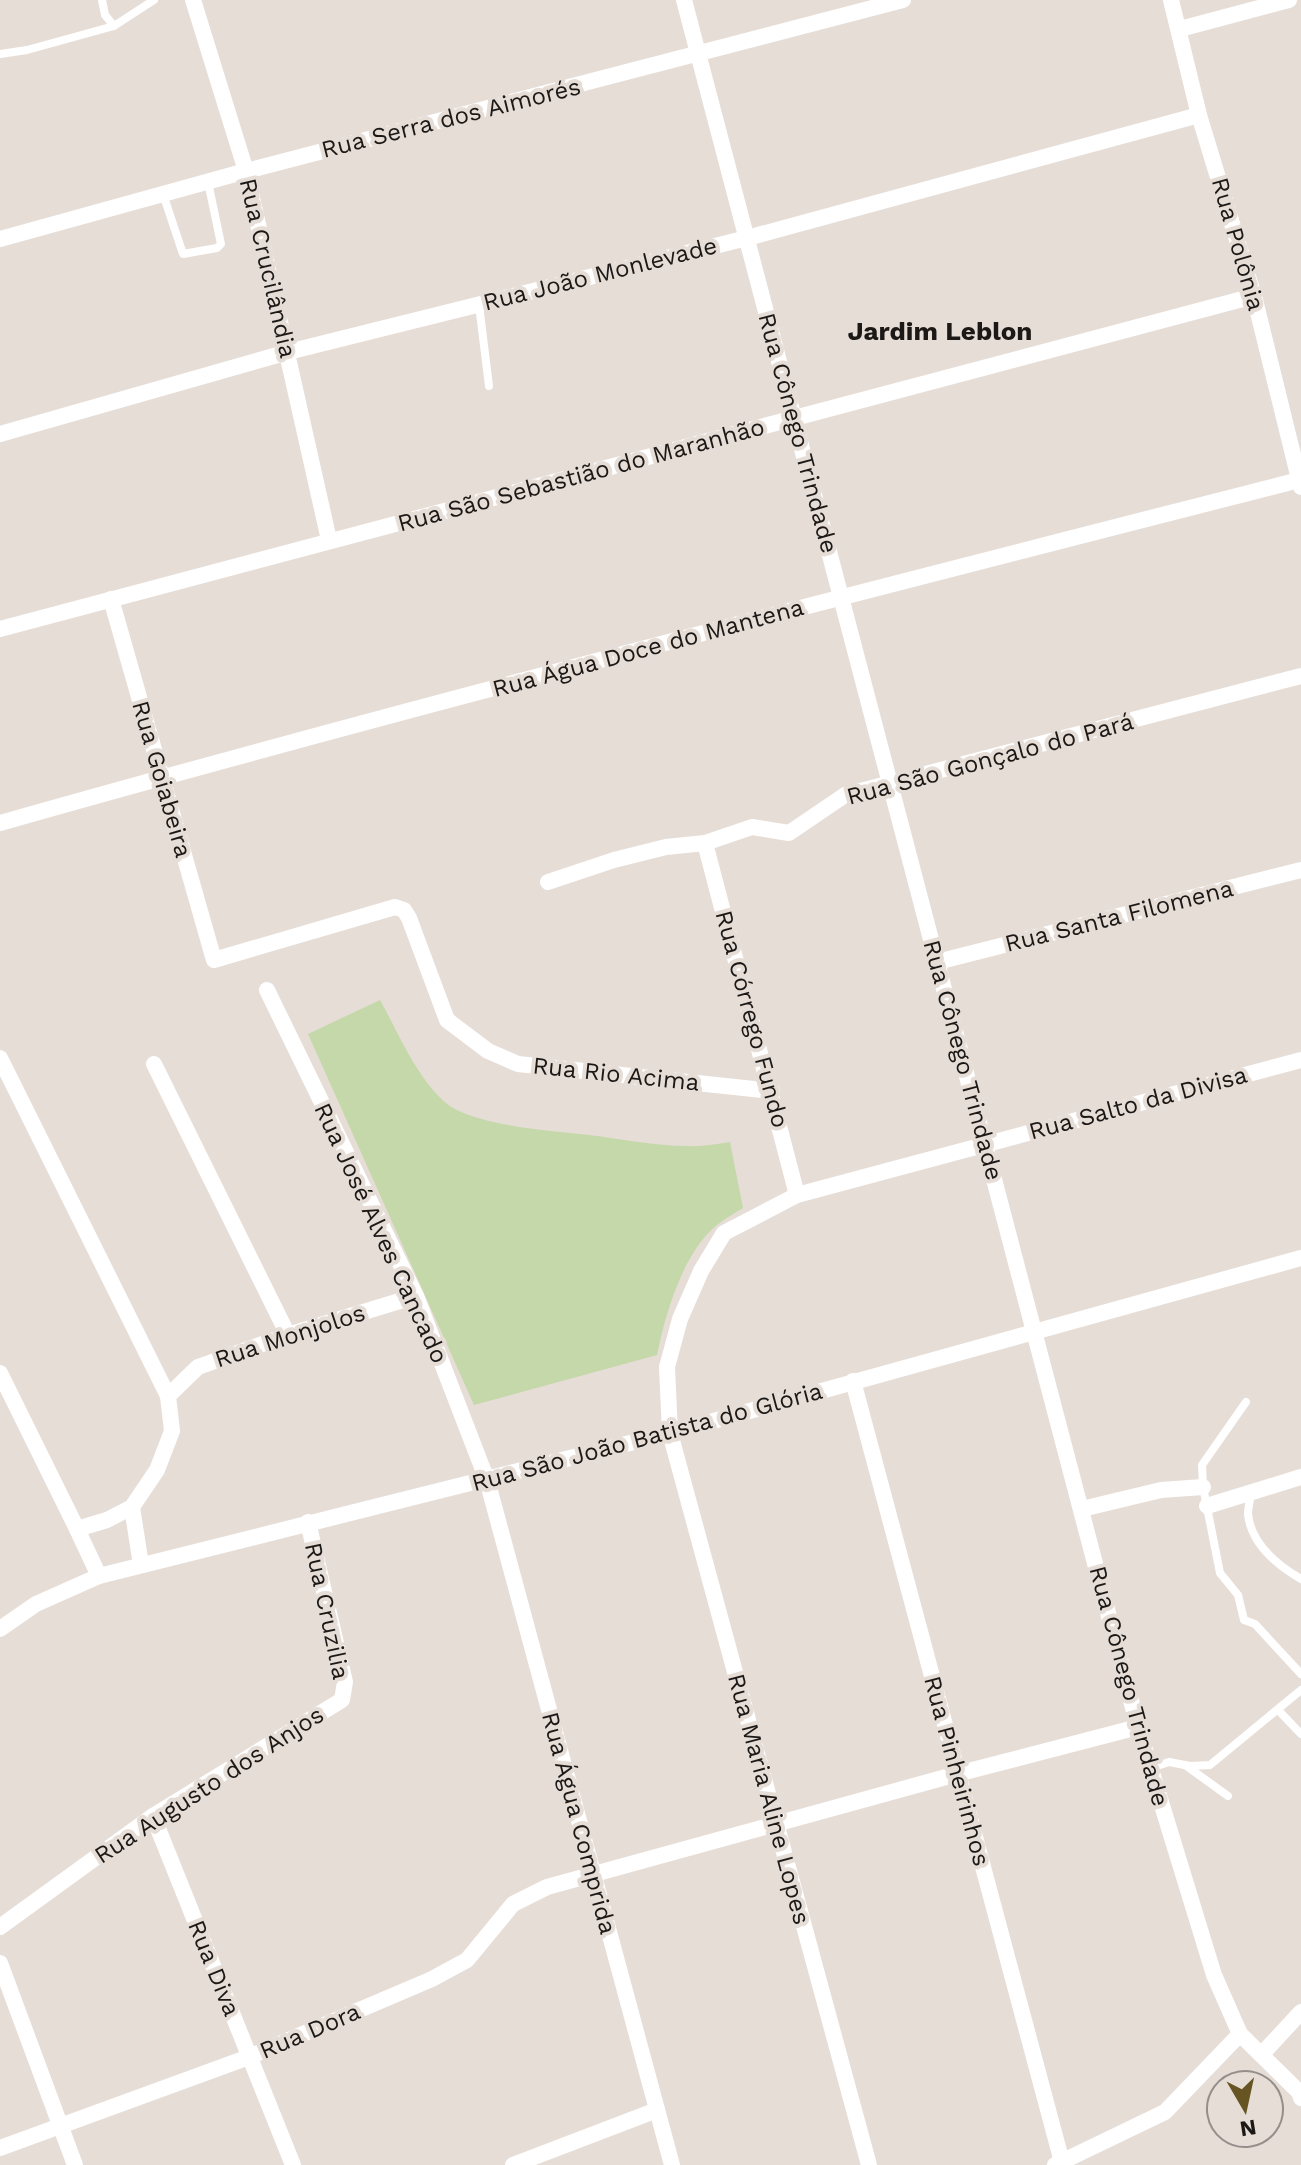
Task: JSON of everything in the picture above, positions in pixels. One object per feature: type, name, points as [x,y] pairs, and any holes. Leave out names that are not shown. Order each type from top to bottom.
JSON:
[{"type":"street","name":"Rua Crucilândia","points":[[193,0],[246,171],[329,540]]},
{"type":"street","name":"Rua Cônego Trindade","points":[[684,0],[1150,1768],[1214,1975],[1240,2034],[1300,2095]]},
{"type":"street","name":"Rua Serra dos Aimorés","points":[[0,239],[246,171],[903,0]]},
{"type":"street","name":"Rua Polônia","points":[[1171,0],[1199,115],[1254,296],[1300,484]]},
{"type":"street","points":[[1180,29],[1289,0]]},
{"type":"street","name":"Rua João Monlevade","points":[[0,434],[288,352],[747,238],[1199,115]]},
{"type":"street","name":"Rua São Sebastião do Maranhão","points":[[0,629],[1254,296]]},
{"type":"street","name":"Rua Água Doce do Mantena","points":[[0,823],[841,597],[1300,484]]},
{"type":"street","name":"Rua Goiabeira","points":[[111,599],[214,960],[395,907],[404,910]]},
{"type":"street","name":"Rua São Gonçalo do Pará","points":[[548,882],[614,860],[666,847],[705,843],[752,827],[789,833],[845,795],[1301,676]]},
{"type":"street","name":"Rua Córrego Fundo","points":[[705,843],[797,1195]]},
{"type":"street","name":"Rua Santa Filomena","points":[[937,962],[1301,870]]},
{"type":"street","name":"Rua Rio Acima","points":[[404,910],[447,1020],[488,1051],[518,1064],[772,1091]]},
{"type":"street","name":"Rua José Alves Cancado","points":[[267,990],[416,1296],[487,1480]]},
{"type":"street","points":[[0,1058],[168,1396],[172,1431],[157,1470],[132,1507],[107,1520],[77,1529]]},
{"type":"street","name":"Rua Salto da Divisa","points":[[670,1433],[667,1367],[680,1319],[701,1271],[724,1233],[797,1195],[1301,1060]]},
{"type":"street","points":[[154,1064],[288,1335]]},
{"type":"street","name":"Rua São João Batista do Glória","points":[[0,1629],[36,1604],[99,1576],[670,1433],[1301,1258]]},
{"type":"street","name":"Rua Monjolos","points":[[168,1396],[198,1367],[288,1335],[416,1296]]},
{"type":"street","points":[[0,1373],[99,1576]]},
{"type":"street","name":"Rua Pinheirinhos","points":[[853,1381],[1058,2163]]},
{"type":"street","name":"Rua Maria Aline Lopes","points":[[670,1433],[869,2165]]},
{"type":"street","points":[[1207,1506],[1301,1477]]},
{"type":"street","name":"Rua Água Comprida","points":[[487,1480],[672,2165]]},
{"type":"street","points":[[1082,1509],[1161,1490],[1203,1487]]},
{"type":"street","points":[[132,1507],[141,1565]]},
{"type":"street","name":"Rua Cruzilia","points":[[308,1522],[345,1682],[342,1700]]},
{"type":"street","name":"Rua Augusto dos Anjos","points":[[0,1927],[153,1816],[342,1700]]},
{"type":"street","name":"Rua Dora","points":[[0,2148],[249,2057],[432,1979],[467,1960],[513,1904],[547,1887],[1138,1727]]},
{"type":"street","name":"Rua Diva","points":[[153,1816],[293,2165]]},
{"type":"street","points":[[0,1963],[75,2165]]},
{"type":"street","points":[[1262,2054],[1301,2012]]},
{"type":"street","points":[[1058,2163],[1165,2112],[1240,2034]]},
{"type":"street","points":[[513,2165],[657,2110]]},
{"type":"lane","points":[[102,0],[105,15],[114,26]]},
{"type":"lane","points":[[0,54],[27,50],[114,26],[154,0]]},
{"type":"lane","points":[[163,194],[183,254],[217,248],[221,244],[208,182]]},
{"type":"lane","points":[[479,304],[489,386]]},
{"type":"lane","points":[[1246,1402],[1202,1465],[1203,1487],[1220,1573],[1238,1595],[1244,1620],[1255,1624],[1301,1674]]},
{"type":"lane","points":[[1251,1494],[1248,1514],[1258,1539],[1275,1564],[1301,1579]]},
{"type":"lane","points":[[1150,1768],[1169,1762],[1210,1765],[1301,1690]]},
{"type":"lane","points":[[1279,1711],[1301,1734]]},
{"type":"lane","points":[[1184,1765],[1228,1796]]},
{"type":"green space","points":[[380,1000],[426,1081],[446,1103],[459,1111],[514,1126],[650,1144],[692,1146],[730,1142],[743,1208],[717,1225],[694,1251],[677,1285],[657,1355],[474,1405],[308,1034]]},
{"type":"district","name":"Jardim Leblon","points":[[940,331]]}]
